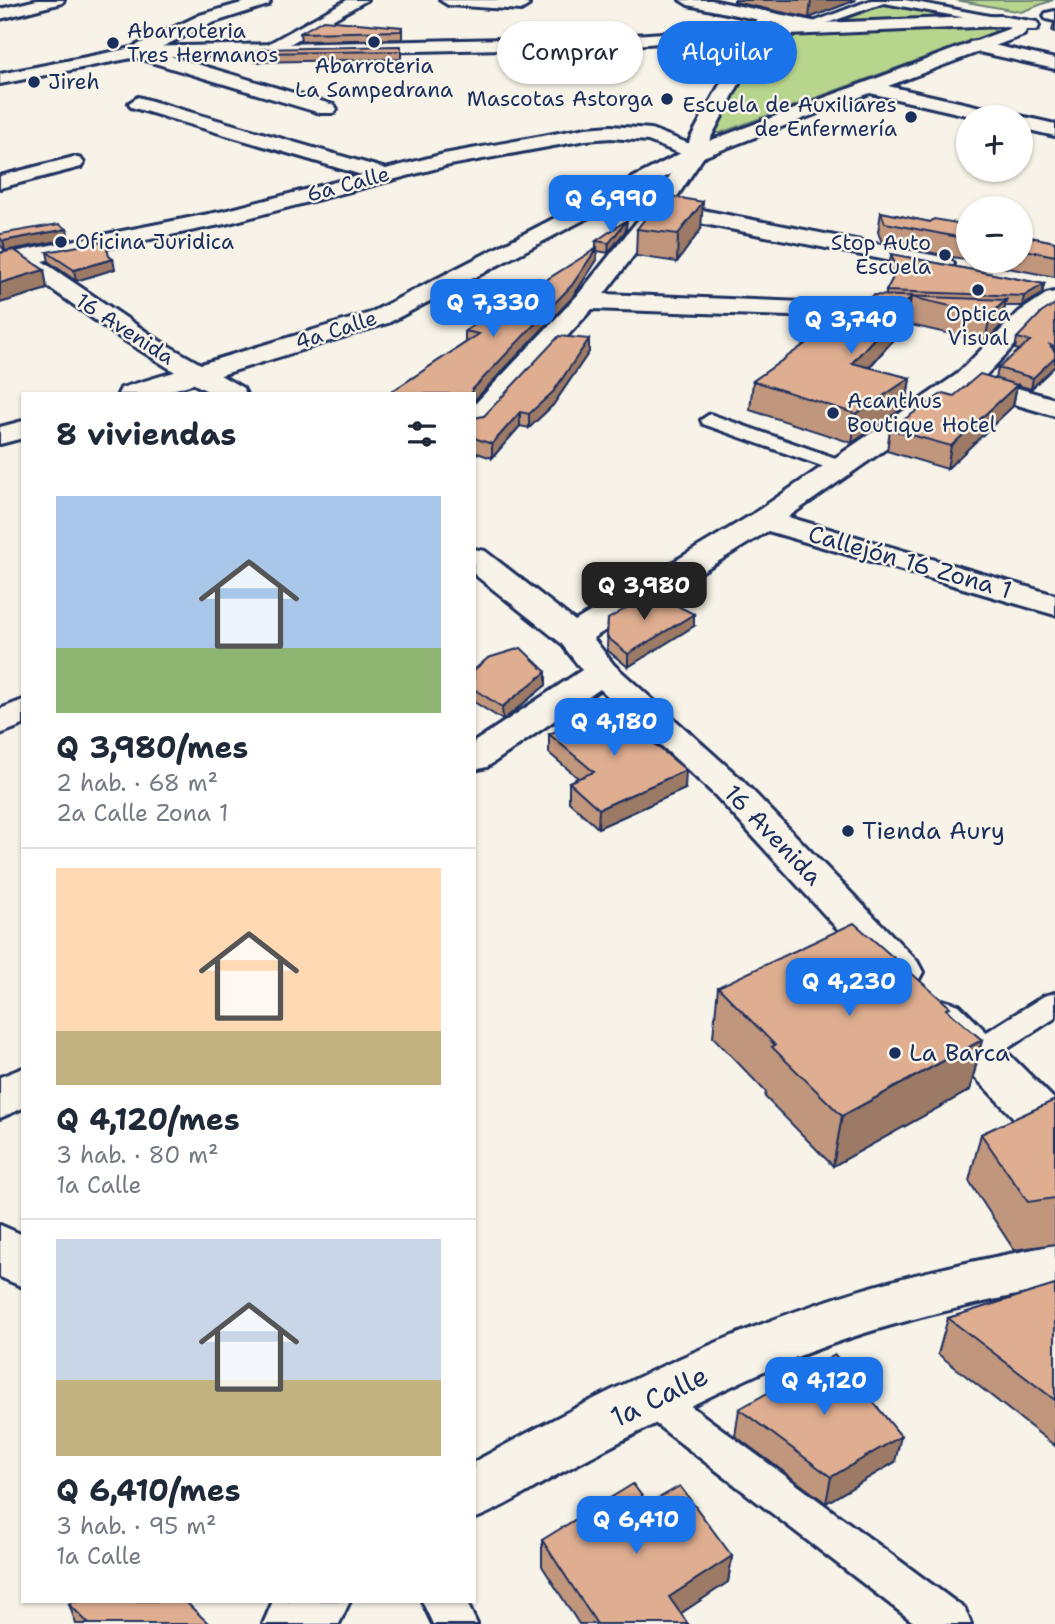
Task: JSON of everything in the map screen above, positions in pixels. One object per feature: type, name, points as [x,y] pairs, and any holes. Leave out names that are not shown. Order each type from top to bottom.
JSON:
[{"type":"street","points":[[0,14],[55,0]]},
{"type":"street","points":[[268,49],[359,0]]},
{"type":"street","points":[[448,0],[521,5]]},
{"type":"street","points":[[688,0],[745,12],[757,21]]},
{"type":"street","points":[[137,52],[206,19],[262,2]]},
{"type":"street","points":[[725,21],[745,12]]},
{"type":"street","name":"4a Calle","points":[[137,392],[379,318],[696,153],[1054,15]]},
{"type":"street","points":[[797,25],[871,26],[1000,20],[1031,26]]},
{"type":"street","points":[[0,79],[137,52],[657,39]]},
{"type":"street","points":[[976,46],[1055,64]]},
{"type":"street","points":[[137,52],[327,108],[244,135]]},
{"type":"street","points":[[24,56],[60,67]]},
{"type":"street","points":[[476,419],[586,302],[659,208],[696,153],[700,139],[729,84]]},
{"type":"street","points":[[866,87],[956,107]]},
{"type":"street","points":[[138,103],[384,175]]},
{"type":"street","points":[[1033,125],[1055,130]]},
{"type":"street","name":"6a Calle","points":[[11,260],[225,217],[444,160],[586,134],[611,132],[650,135],[696,153]]},
{"type":"street","points":[[0,182],[74,163]]},
{"type":"street","points":[[659,208],[956,267]]},
{"type":"street","name":"16 Avenida","points":[[11,260],[195,374],[229,392]]},
{"type":"street","points":[[573,636],[764,520],[965,381],[1014,317],[1051,290]]},
{"type":"street","points":[[586,302],[931,314]]},
{"type":"street","points":[[965,381],[1055,408]]},
{"type":"street","points":[[0,436],[21,430]]},
{"type":"street","name":"Callejón 16 Zona 1","points":[[764,520],[1055,605]]},
{"type":"street","name":"16 Avenida","points":[[476,560],[573,636],[602,672],[728,787],[977,1052],[1055,1130]]},
{"type":"street","points":[[476,758],[602,672]]},
{"type":"street","points":[[0,723],[21,712]]},
{"type":"street","points":[[0,1100],[21,1086]]},
{"type":"street","points":[[0,1246],[21,1264]]},
{"type":"street","name":"1a Calle","points":[[476,1492],[547,1451],[746,1354],[839,1319],[968,1283],[1055,1266]]},
{"type":"street","points":[[293,1624],[318,1603]]},
{"type":"lane","points":[[813,26],[881,0]]},
{"type":"lane","points":[[887,0],[1000,20]]},
{"type":"lane","points":[[871,26],[933,0]]},
{"type":"lane","points":[[710,420],[840,466]]},
{"type":"lane","points":[[977,1052],[1055,1004]]},
{"type":"lane","points":[[652,1399],[950,1624]]},
{"type":"lane","points":[[443,1603],[456,1624]]},
{"type":"green space","points":[[956,0],[1053,0],[1021,12]]},
{"type":"green space","points":[[880,4],[981,21],[813,25]]},
{"type":"green space","points":[[983,25],[997,31],[720,133],[705,132],[733,84],[797,84],[797,32]]},
{"type":"building","points":[[323,20],[402,27],[401,31],[300,33]]},
{"type":"building","points":[[401,46],[401,51],[253,53],[261,49]]},
{"type":"building","points":[[664,195],[703,202],[678,234],[637,229]]},
{"type":"building","points":[[881,212],[930,222],[934,219],[956,223],[956,237],[885,223]]},
{"type":"building","points":[[627,220],[609,243],[596,241]]},
{"type":"building","points":[[59,224],[67,229],[3,241],[0,238],[0,234]]},
{"type":"building","points":[[1033,238],[1055,242],[1055,256],[1033,252]]},
{"type":"building","points":[[105,241],[109,256],[113,259],[74,270],[47,252]]},
{"type":"building","points":[[597,248],[572,285],[472,392],[391,392],[479,334],[465,331]]},
{"type":"building","points":[[14,250],[44,270],[0,283],[0,253]]},
{"type":"building","points":[[891,254],[956,267],[956,273],[988,273],[1044,284],[1024,296],[886,291],[897,270]]},
{"type":"building","points":[[874,295],[1006,300],[990,315],[911,297],[852,363],[910,378],[856,414],[753,381]]},
{"type":"building","points":[[1055,304],[1055,347],[1050,345],[1055,357],[1033,378],[998,368],[1030,341],[1017,338],[1041,313]]},
{"type":"building","points":[[559,336],[589,339],[553,392],[529,414],[520,412],[492,444],[476,439],[476,418],[484,416]]},
{"type":"building","points":[[980,374],[1017,385],[951,446],[890,429],[943,393],[954,396]]},
{"type":"building","points":[[652,593],[694,614],[628,654],[607,637],[608,619]]},
{"type":"building","points":[[521,648],[546,672],[502,707],[476,690],[476,668],[488,658]]},
{"type":"building","points":[[602,701],[686,770],[599,809],[569,782],[594,772],[549,734],[596,714],[601,719]]},
{"type":"building","points":[[854,923],[950,1007],[946,1009],[982,1040],[842,1116],[772,1047],[775,1045],[718,987]]},
{"type":"building","points":[[1055,1100],[1055,1198],[1028,1202],[981,1134]]},
{"type":"building","points":[[1055,1285],[1055,1400],[948,1318]]},
{"type":"building","points":[[835,1355],[901,1436],[831,1477],[739,1409]]},
{"type":"building","points":[[633,1484],[648,1504],[680,1486],[732,1556],[669,1597],[688,1624],[597,1624],[542,1540]]},
{"type":"building","points":[[187,1603],[209,1624],[89,1624],[69,1604]]},
{"type":"place","name":"Abarroteria La Sampedrana","points":[[374,42]]},
{"type":"place","name":"Abarroteria Tres Hermanos","points":[[113,43]]},
{"type":"place","name":"Jireh","points":[[34,82]]},
{"type":"place","name":"Mascotas Astorga","points":[[667,99]]},
{"type":"place","name":"Escuela de Auxiliares de Enfermería","points":[[911,117]]},
{"type":"place","name":"Oficina Juridica","points":[[61,242]]},
{"type":"place","name":"Stop Auto Escuela","points":[[945,255]]},
{"type":"place","name":"Optica Visual","points":[[978,290]]},
{"type":"place","name":"Acanthus Boutique Hotel","points":[[833,413]]},
{"type":"place","name":"Tienda Aury","points":[[848,831]]},
{"type":"place","name":"La Barca","points":[[895,1053]]}]
